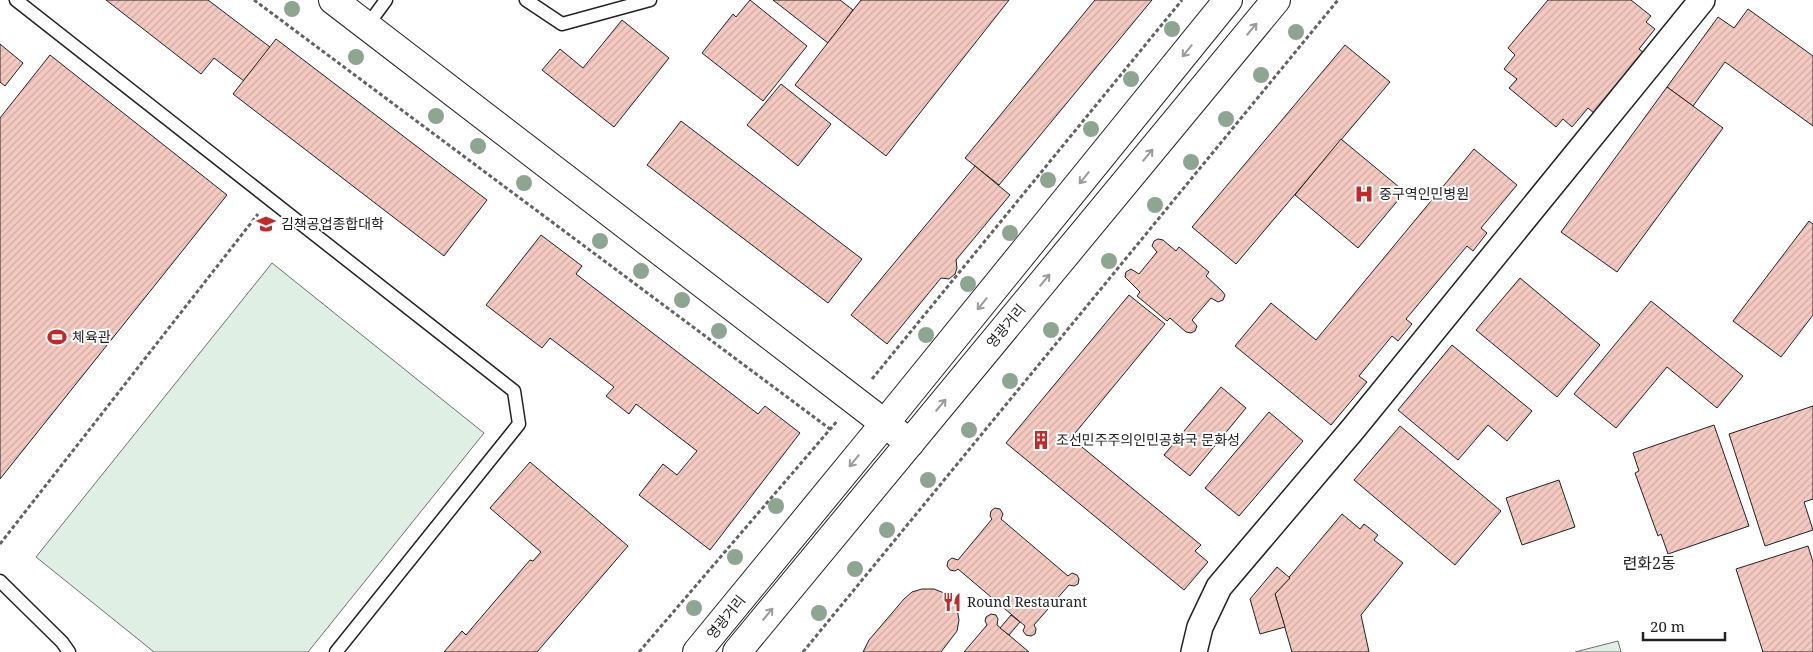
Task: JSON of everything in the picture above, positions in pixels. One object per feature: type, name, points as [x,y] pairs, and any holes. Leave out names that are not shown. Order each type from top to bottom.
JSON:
[{"type":"main road","points":[[333,0],[910,443]]},
{"type":"main road","name":"영광거리","points":[[697,652],[1228,0]]},
{"type":"main road","name":"영광거리","points":[[737,652],[1276,0]]},
{"type":"street","points":[[1194,652],[1200,627],[1219,587],[1353,429],[1702,0]]},
{"type":"lane","points":[[16,0],[514,391],[519,424],[336,652]]},
{"type":"lane","points":[[367,26],[386,0]]},
{"type":"lane","points":[[526,0],[562,24],[650,0]]},
{"type":"lane","points":[[0,581],[62,642],[69,652]]},
{"type":"path","points":[[254,0],[830,429]]},
{"type":"path","points":[[639,652],[856,400],[906,336],[1182,0]]},
{"type":"path","points":[[802,652],[1338,0]]},
{"type":"path","points":[[0,544],[270,198]]},
{"type":"green space","points":[[272,263],[484,433],[308,652],[154,652],[36,557]]},
{"type":"green space","points":[[1618,641],[1621,652],[1575,652]]},
{"type":"building","points":[[106,0],[208,0],[270,47],[244,81],[214,58],[201,74]]},
{"type":"building","points":[[750,0],[807,46],[763,101],[702,53],[733,14],[736,17]]},
{"type":"building","points":[[773,0],[840,0],[853,10],[828,43]]},
{"type":"building","points":[[861,0],[1009,0],[886,156],[795,85]]},
{"type":"building","points":[[1095,0],[1152,0],[999,185],[965,158]]},
{"type":"building","points":[[1548,0],[1631,0],[1651,16],[1646,22],[1655,29],[1639,49],[1645,54],[1595,114],[1588,108],[1572,127],[1563,119],[1556,127],[1509,88],[1517,79],[1504,69],[1515,55],[1508,48]]},
{"type":"building","points":[[1748,9],[1813,56],[1813,126],[1725,62],[1693,106],[1667,87],[1718,17],[1734,28]]},
{"type":"building","points":[[622,20],[669,58],[614,127],[542,70],[560,49],[583,68]]},
{"type":"building","points":[[276,39],[487,200],[444,256],[233,94]]},
{"type":"building","points":[[0,44],[23,63],[5,86],[0,82]]},
{"type":"building","points":[[1345,45],[1390,82],[1236,264],[1192,227]]},
{"type":"building","name":"체육관","points":[[50,55],[227,195],[0,479],[0,118]]},
{"type":"building","points":[[781,84],[831,124],[798,166],[747,125]]},
{"type":"building","points":[[1667,87],[1723,128],[1617,272],[1561,232]]},
{"type":"building","points":[[681,121],[862,259],[828,303],[647,165]]},
{"type":"building","points":[[1341,139],[1405,192],[1358,248],[1295,195]]},
{"type":"building","points":[[1474,149],[1517,185],[1481,228],[1487,233],[1473,251],[1467,246],[1406,319],[1412,324],[1398,341],[1392,336],[1359,376],[1367,382],[1331,425],[1235,346],[1271,303],[1316,340]]},
{"type":"building","points":[[975,166],[1010,195],[956,260],[957,268],[955,274],[949,279],[941,278],[887,344],[851,315]]},
{"type":"building","points":[[1809,221],[1813,224],[1813,315],[1781,357],[1733,321]]},
{"type":"building","points":[[541,235],[582,266],[576,274],[758,414],[765,406],[800,433],[710,550],[639,495],[663,464],[677,475],[697,451],[636,404],[629,414],[606,396],[614,387],[550,338],[542,348],[486,305]]},
{"type":"building","points":[[1158,239],[1163,240],[1176,251],[1179,247],[1209,272],[1206,276],[1225,295],[1223,300],[1218,302],[1211,298],[1192,320],[1197,326],[1195,331],[1191,333],[1186,332],[1170,318],[1167,321],[1137,296],[1140,292],[1125,277],[1126,272],[1131,269],[1139,274],[1157,252],[1152,246],[1154,241]]},
{"type":"building","points":[[1520,278],[1600,345],[1557,397],[1476,330]]},
{"type":"building","name":"조선민주주의인민공화국 문화성","points":[[1129,295],[1165,324],[1071,438],[1201,545],[1195,551],[1208,562],[1184,590],[1006,443]]},
{"type":"building","points":[[1651,301],[1743,376],[1717,408],[1667,367],[1616,428],[1574,394]]},
{"type":"building","points":[[1452,345],[1532,411],[1507,441],[1488,425],[1458,460],[1398,410]]},
{"type":"building","points":[[1221,387],[1246,408],[1190,476],[1164,455]]},
{"type":"building","points":[[1813,406],[1813,499],[1804,502],[1813,530],[1765,546],[1729,434]]},
{"type":"building","points":[[1269,412],[1303,441],[1239,516],[1205,488]]},
{"type":"building","points":[[1714,425],[1749,526],[1668,554],[1661,534],[1658,536],[1635,473],[1639,471],[1633,453]]},
{"type":"building","points":[[1400,426],[1501,511],[1455,565],[1354,480]]},
{"type":"building","points":[[530,462],[628,546],[537,652],[444,652],[462,631],[466,635],[530,560],[533,561],[541,552],[490,508]]},
{"type":"building","points":[[1559,480],[1575,527],[1522,545],[1506,498]]},
{"type":"building","points":[[995,508],[1000,509],[1003,514],[1001,519],[1068,576],[1072,573],[1077,575],[1079,579],[1078,584],[1074,586],[1069,585],[1034,625],[1036,629],[1035,634],[1031,636],[1026,635],[1023,631],[1025,626],[958,569],[955,571],[950,570],[947,566],[948,561],[952,558],[958,560],[992,519],[990,516],[991,511]]},
{"type":"building","points":[[1342,514],[1360,529],[1364,524],[1378,535],[1374,540],[1403,563],[1361,615],[1369,652],[1292,652],[1275,594]]},
{"type":"building","points":[[1808,546],[1813,562],[1813,652],[1763,652],[1736,569]]},
{"type":"building","points":[[1277,567],[1290,578],[1275,594],[1285,627],[1260,634],[1250,599]]},
{"type":"building","points":[[922,589],[934,589],[944,593],[952,600],[957,609],[959,620],[957,631],[941,652],[863,652],[869,640],[904,599],[912,592]]},
{"type":"building","points":[[991,614],[996,615],[998,619],[997,625],[1029,652],[964,652],[987,625],[986,617]]},
{"type":"building","points":[[1011,615],[1020,622],[1009,635],[1000,628]]},
{"type":"place","name":"중구역인민병원","points":[[1364,194]]},
{"type":"place","name":"김책공업종합대학","points":[[266,224]]},
{"type":"place","name":"체육관","points":[[57,337]]},
{"type":"place","name":"조선민주주의인민공화국 문화성","points":[[1041,440]]},
{"type":"place","name":"Round Restaurant","points":[[952,602]]},
{"type":"district","name":"련화2동","points":[[1649,563]]}]
